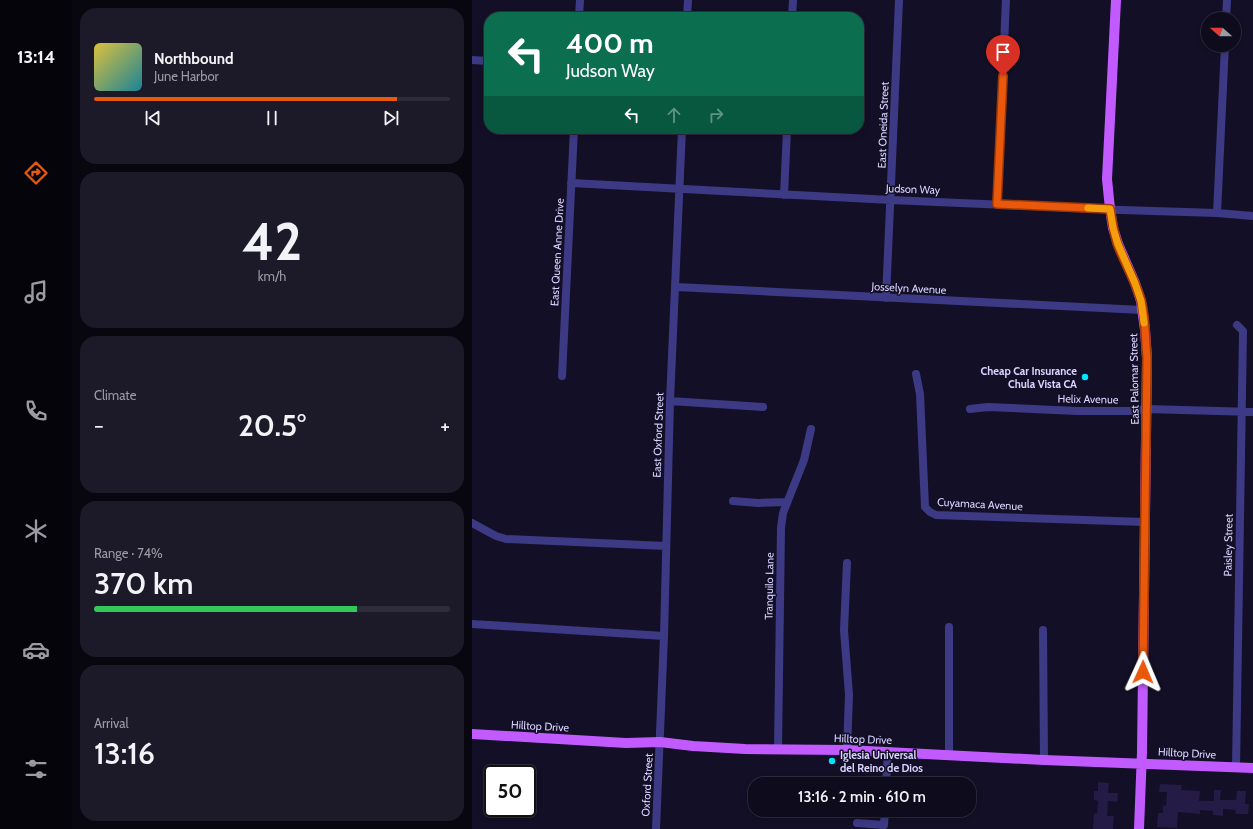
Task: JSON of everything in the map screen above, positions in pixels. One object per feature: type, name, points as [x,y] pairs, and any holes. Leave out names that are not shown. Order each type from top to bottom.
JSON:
[{"type":"main road","name":"East Palomar Street","points":[[1116,0],[1107,179],[1113,228],[1141,301],[1147,358],[1142,763],[1139,829]]},
{"type":"main road","name":"Hilltop Drive","points":[[472,734],[626,743],[660,742],[693,746],[744,749],[847,750],[1044,760],[1253,768]]},
{"type":"street","points":[[579,12],[580,0]]},
{"type":"street","points":[[687,12],[688,0]]},
{"type":"street","points":[[792,12],[793,0]]},
{"type":"street","name":"East Oneida Street","points":[[886,298],[899,0]]},
{"type":"street","points":[[997,204],[1006,0]]},
{"type":"street","points":[[1226,12],[1227,0]]},
{"type":"street","points":[[1217,213],[1225,52]]},
{"type":"street","points":[[472,60],[484,61]]},
{"type":"street","name":"East Queen Anne Drive","points":[[562,376],[574,134]]},
{"type":"street","name":"East Oxford Street","points":[[660,742],[670,401],[682,134]]},
{"type":"street","points":[[784,195],[787,134]]},
{"type":"street","name":"Judson Way","points":[[571,183],[784,195],[1217,213],[1253,216]]},
{"type":"street","name":"Josselyn Avenue","points":[[676,287],[1142,310]]},
{"type":"street","name":"Paisley Street","points":[[1236,768],[1243,331],[1237,325]]},
{"type":"street","name":"Cuyamaca Avenue","points":[[916,374],[920,394],[926,507],[930,512],[936,515],[1145,522]]},
{"type":"street","points":[[670,401],[763,407]]},
{"type":"street","name":"Helix Avenue","points":[[970,409],[988,407],[1077,411],[1131,411],[1147,409],[1253,412]]},
{"type":"street","name":"Tranquilo Lane","points":[[778,749],[781,528],[783,513],[804,460],[811,429]]},
{"type":"street","points":[[733,501],[758,503],[787,502]]},
{"type":"street","points":[[472,523],[496,536],[506,539],[666,546]]},
{"type":"street","points":[[847,562],[844,630],[849,695],[847,750]]},
{"type":"street","points":[[472,624],[664,636]]},
{"type":"street","points":[[949,627],[949,755]]},
{"type":"street","points":[[1043,630],[1044,760]]},
{"type":"street","name":"Oxford Street","points":[[656,829],[660,742]]},
{"type":"street","points":[[886,777],[888,752]]},
{"type":"street","points":[[856,823],[884,825],[885,817]]},
{"type":"building","points":[[1098,782],[1109,783],[1108,793],[1118,793],[1117,802],[1108,801],[1107,816],[1114,816],[1113,829],[1093,829],[1094,813],[1097,814],[1098,801],[1094,800],[1094,791],[1098,791]]},
{"type":"building","points":[[1160,784],[1182,785],[1181,790],[1200,791],[1199,801],[1214,801],[1214,790],[1221,790],[1220,800],[1236,800],[1237,791],[1246,791],[1245,804],[1249,804],[1248,814],[1235,814],[1236,810],[1223,809],[1223,816],[1213,815],[1213,811],[1200,810],[1200,814],[1178,812],[1177,828],[1157,827],[1158,813],[1163,813],[1163,805],[1166,806],[1167,792],[1159,792]]},
{"type":"slow traffic","points":[[1088,208],[1110,209],[1113,228],[1118,244],[1141,301],[1144,323]]},
{"type":"place","name":"Cheap Car Insurance Chula Vista CA","points":[[1085,377]]},
{"type":"place","name":"Iglesia Universal del Reino de Dios","points":[[832,761]]},
{"type":"route","points":[[1003,76],[997,204],[1110,209],[1113,228],[1118,244],[1141,301],[1147,358],[1143,672]]}]
